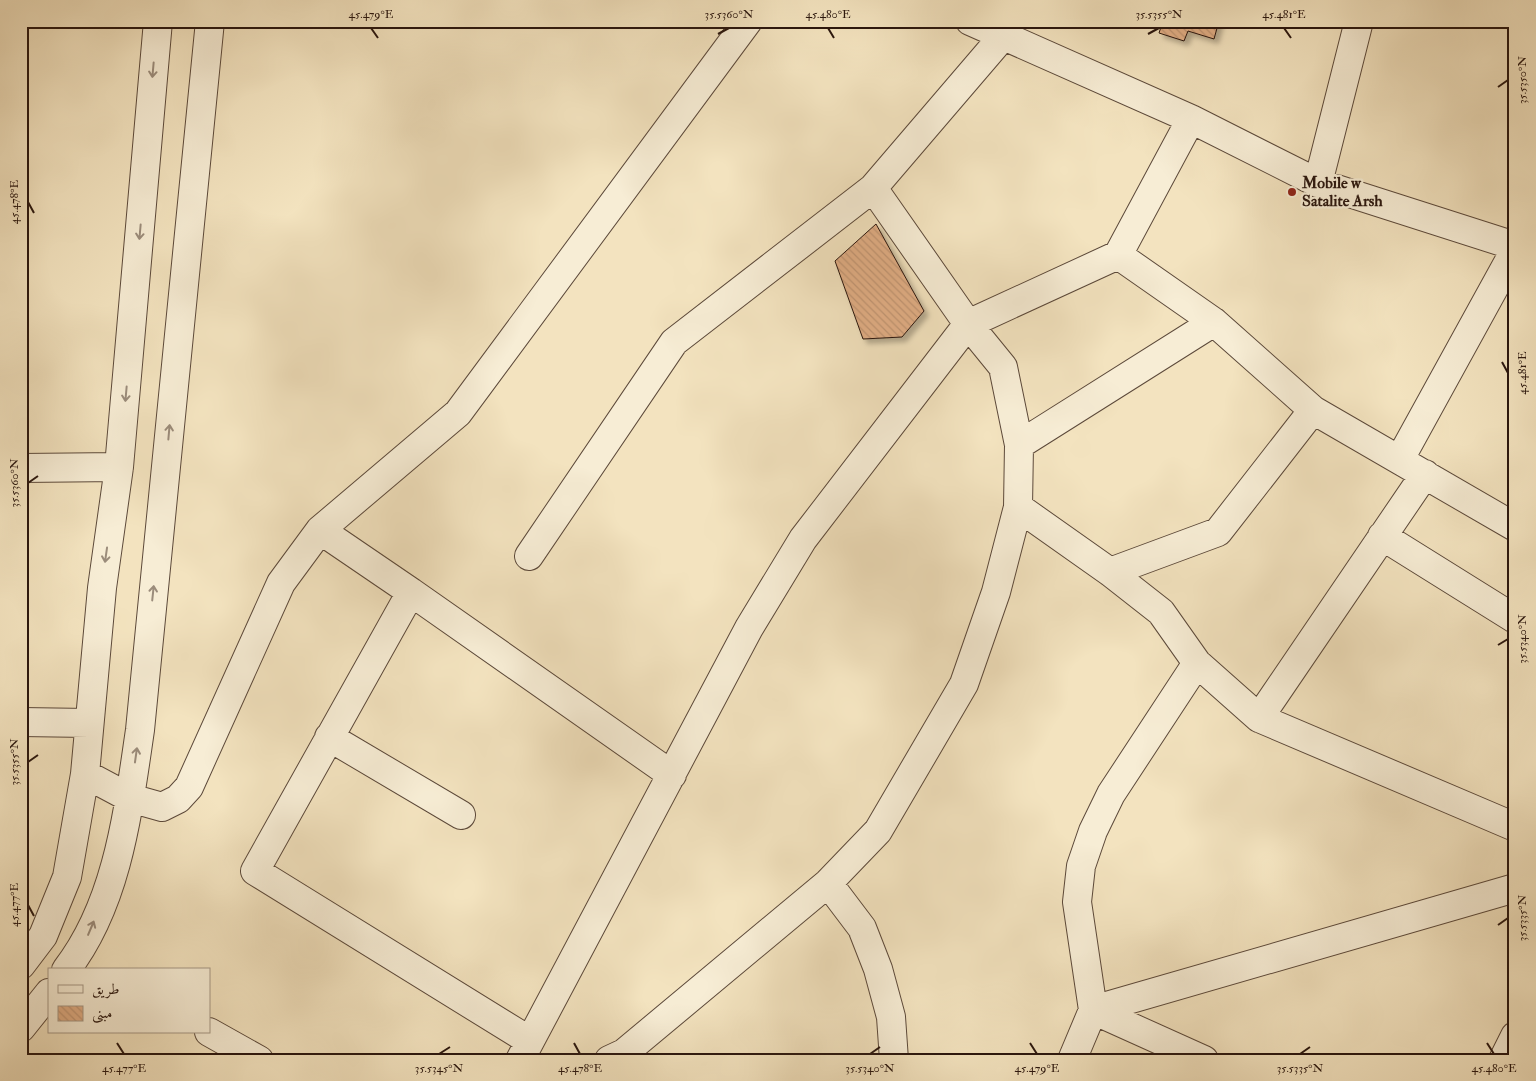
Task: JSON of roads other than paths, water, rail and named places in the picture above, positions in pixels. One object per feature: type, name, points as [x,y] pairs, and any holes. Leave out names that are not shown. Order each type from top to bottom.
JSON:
[{"type":"street","points":[[23,961],[43,936],[67,877],[85,774],[102,588],[119,467],[158,21]]},
{"type":"street","points":[[68,968],[83,949],[109,888],[130,798],[141,720],[210,21]]},
{"type":"street","points":[[85,774],[130,798],[162,807],[178,799],[189,787],[281,583],[320,530],[458,413],[748,21]]},
{"type":"street","points":[[970,21],[1191,119],[1318,183],[1515,248],[1400,459]]},
{"type":"street","points":[[1318,183],[1359,21]]},
{"type":"street","points":[[529,556],[674,342],[873,188],[1004,35]]},
{"type":"street","points":[[411,592],[255,871],[525,1051],[749,628],[803,539],[968,324],[1118,255],[1191,119]]},
{"type":"street","points":[[623,1058],[828,884],[878,831],[964,684],[996,592],[1018,507],[1019,445],[1003,367],[968,324],[873,188]]},
{"type":"street","points":[[1118,255],[1214,322],[1312,410],[1515,527]]},
{"type":"street","points":[[1019,445],[1214,322]]},
{"type":"street","points":[[1110,572],[1218,532],[1312,410]]},
{"type":"street","points":[[21,468],[119,467]]},
{"type":"street","points":[[1259,718],[1424,474]]},
{"type":"street","points":[[1018,507],[1110,572],[1161,612],[1197,663],[1259,718],[1515,828]]},
{"type":"street","points":[[320,530],[672,775]]},
{"type":"street","points":[[1382,536],[1515,619]]},
{"type":"street","points":[[1072,1060],[1093,1010],[1077,902],[1081,866],[1093,831],[1111,794],[1197,663]]},
{"type":"street","points":[[21,722],[89,723]]},
{"type":"street","points":[[329,737],[461,815]]},
{"type":"street","points":[[828,884],[862,928],[878,969],[891,1017],[894,1060]]},
{"type":"street","points":[[1093,1010],[1515,888]]},
{"type":"street","points":[[21,1028],[48,993]]},
{"type":"street","points":[[1093,1010],[1204,1060]]},
{"type":"street","points":[[210,1033],[259,1060]]},
{"type":"street","points":[[1503,1060],[1515,1036]]},
{"type":"place","name":"Mobile w Satalite Arsh","points":[[1292,192]]}]
